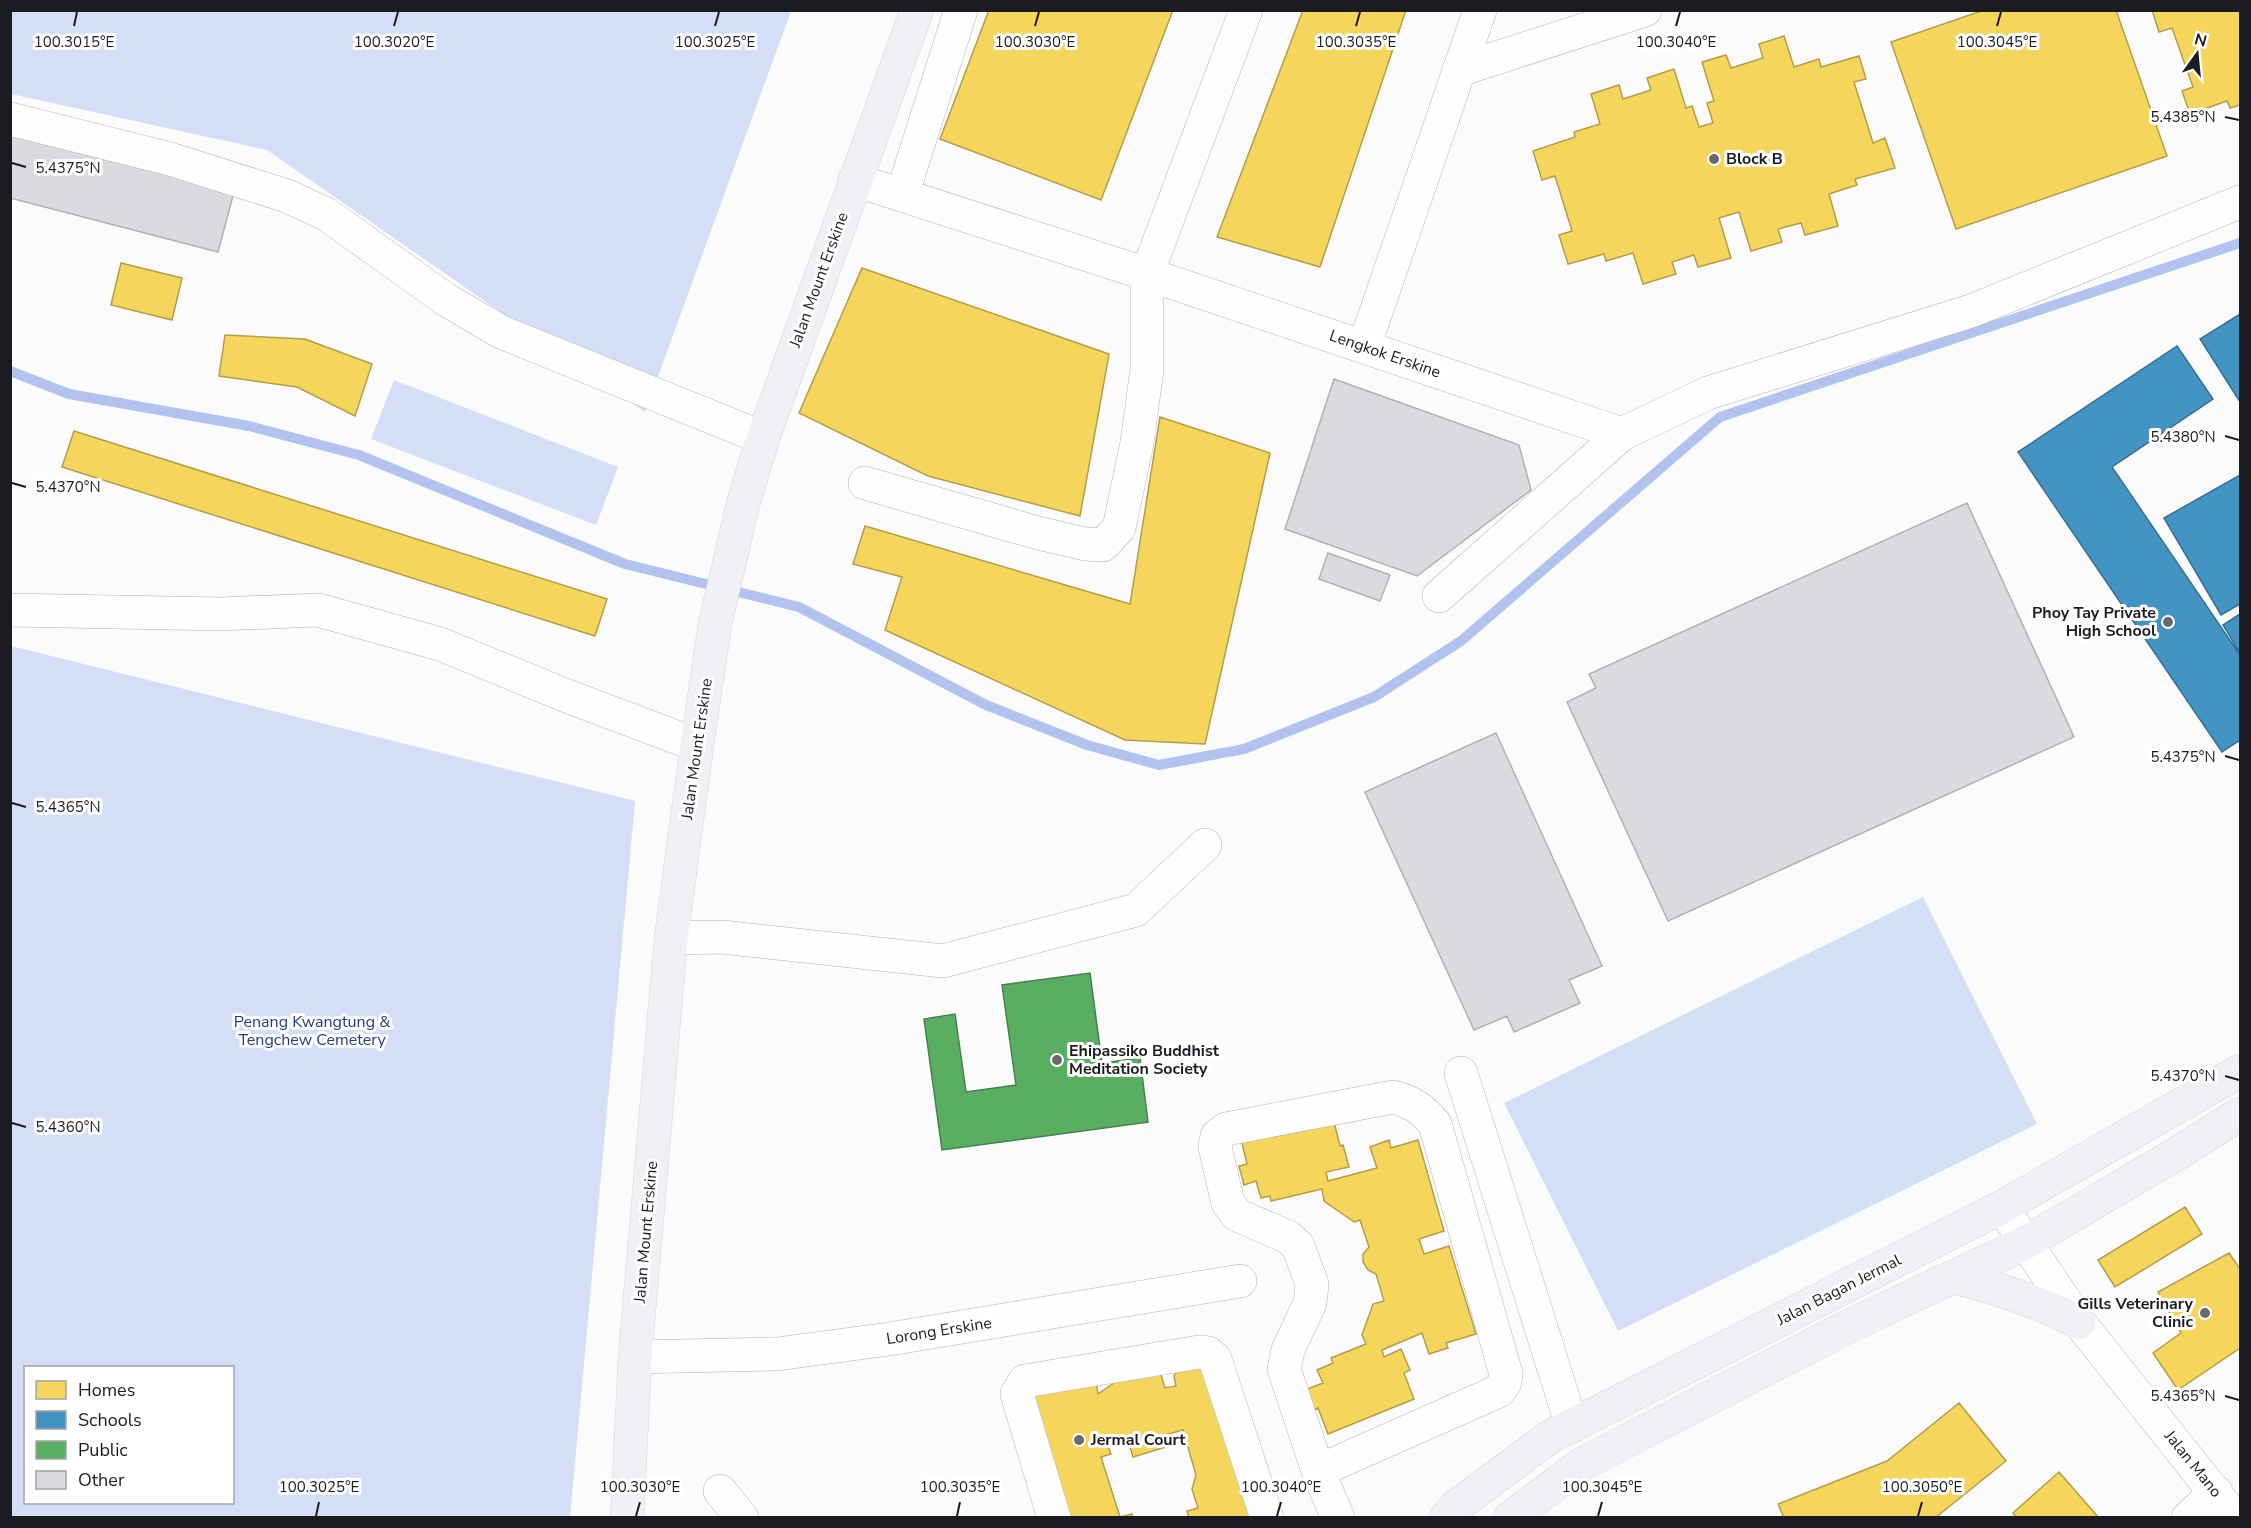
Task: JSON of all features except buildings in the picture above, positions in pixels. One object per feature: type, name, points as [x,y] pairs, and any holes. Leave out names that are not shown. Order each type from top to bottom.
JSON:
[{"type":"main road","name":"Jalan Mount Erskine","points":[[627,1518],[635,1357],[671,938],[716,624],[729,560],[763,438],[917,10]]},
{"type":"main road","name":"Jalan Bagan Jermal","points":[[1446,1518],[1455,1507],[1551,1436],[2002,1207],[2241,1071]]},
{"type":"main road","points":[[1510,1518],[1582,1464],[1847,1327],[2025,1243],[2241,1114]]},
{"type":"main road","points":[[1953,1277],[1996,1287],[2038,1302],[2079,1322]]},
{"type":"street","points":[[902,195],[961,10]]},
{"type":"street","points":[[865,483],[1038,533],[1085,544],[1103,545],[1119,528],[1137,442],[1147,369],[1147,274],[1246,10]]},
{"type":"street","points":[[1364,347],[1480,10]]},
{"type":"street","points":[[1459,70],[1645,10]]},
{"type":"street","points":[[10,119],[170,159],[287,196],[326,214],[446,299],[501,332],[763,438]]},
{"type":"street","name":"Lengkok Erskine","points":[[855,180],[1147,274],[1622,434]]},
{"type":"street","points":[[1439,596],[1622,434],[1708,393],[1971,311],[2241,202]]},
{"type":"street","points":[[10,610],[221,614],[318,610],[440,644],[567,696],[697,745]]},
{"type":"street","points":[[671,938],[722,936],[943,961],[1136,910],[1205,845]]},
{"type":"street","points":[[1461,1073],[1572,1426]]},
{"type":"street","points":[[1318,1471],[1498,1391],[1505,1382],[1506,1374],[1435,1124],[1423,1110],[1411,1101],[1393,1096],[1226,1129],[1217,1136],[1215,1146],[1228,1203],[1237,1215],[1288,1237],[1298,1246],[1312,1284],[1310,1303],[1288,1350],[1284,1369],[1318,1471],[1338,1518]]},
{"type":"street","name":"Jalan Mano","points":[[2002,1207],[2079,1322],[2235,1518]]},
{"type":"street","name":"Lorong Erskine","points":[[635,1357],[777,1354],[889,1339],[1240,1281]]},
{"type":"street","points":[[1054,1518],[1017,1394],[1019,1387],[1025,1381],[1199,1352],[1208,1353],[1215,1359],[1267,1518]]},
{"type":"street","points":[[720,1491],[742,1518]]},
{"type":"street","points":[[2188,1518],[2216,1492]]},
{"type":"green space","points":[[11,11],[791,11],[645,412],[267,150],[11,94]]},
{"type":"green space","points":[[394,380],[618,467],[596,525],[371,439]]},
{"type":"green space","name":"Penang Kwangtung & Tengchew Cemetery","points":[[11,646],[635,801],[570,1517],[11,1517]]},
{"type":"green space","points":[[1923,897],[2037,1124],[1618,1331],[1504,1103]]},
{"type":"waterway","points":[[10,371],[69,394],[249,426],[359,455],[625,564],[799,607],[986,705],[1087,745],[1159,765],[1244,749],[1374,697],[1461,641],[1720,417],[2240,243]]},
{"type":"place","name":"Block B","points":[[1714,159]]},
{"type":"place","name":"Phoy Tay Private High School","points":[[2168,622]]},
{"type":"place","name":"Ehipassiko Buddhist Meditation Society","points":[[1057,1060]]},
{"type":"place","name":"Gills Veterinary Clinic","points":[[2205,1313]]},
{"type":"place","name":"Jermal Court","points":[[1079,1440]]}]
